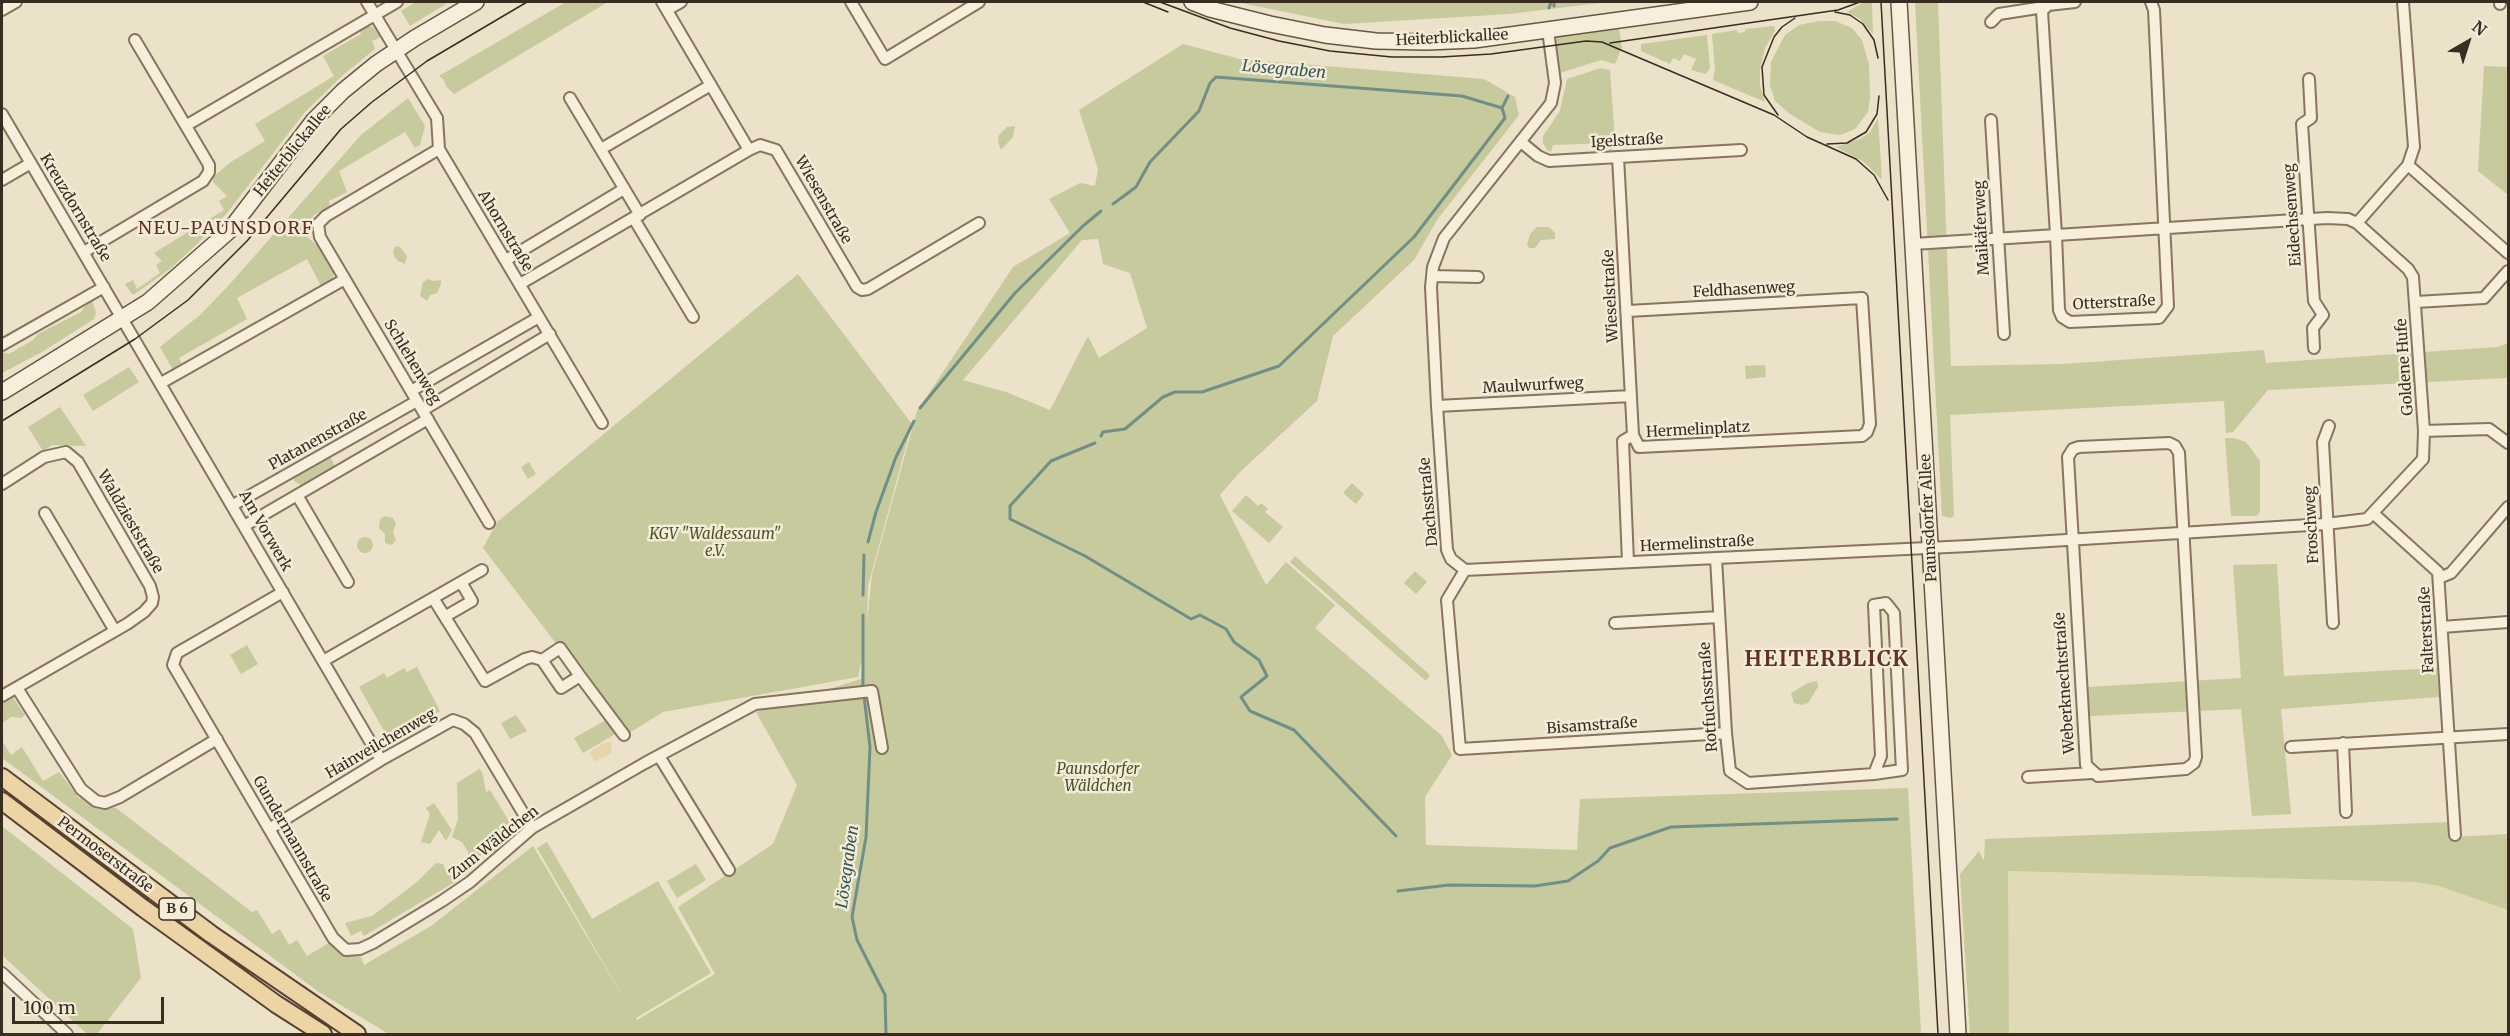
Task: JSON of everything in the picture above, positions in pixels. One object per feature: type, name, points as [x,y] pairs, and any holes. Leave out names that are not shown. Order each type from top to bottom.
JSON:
[{"type":"main road","name":"Heiterblickallee","points":[[2,392],[148,302],[230,231],[314,120],[344,91],[397,50],[476,2]]},
{"type":"main road","name":"Heiterblickallee","points":[[1192,2],[1210,9],[1270,24],[1376,41],[1474,40],[1750,2]]},
{"type":"main road","name":"Paunsdorfer Allee","points":[[1899,2],[1958,1035]]},
{"type":"main road","name":"Permoserstraße","points":[[2,777],[211,934],[357,1035]]},
{"type":"main road","name":"Permoserstraße","points":[[2,801],[153,915],[323,1035]]},
{"type":"street","points":[[2,10],[16,2]]},
{"type":"street","name":"Ahornstraße","points":[[367,2],[437,118],[439,150],[603,423]]},
{"type":"street","points":[[187,125],[398,2]]},
{"type":"street","points":[[520,284],[749,150],[664,6],[681,2]]},
{"type":"street","points":[[851,2],[885,59],[979,2]]},
{"type":"street","points":[[1991,22],[1999,14],[2075,2]]},
{"type":"street","name":"Otterstraße","points":[[2044,7],[2042,11],[2059,310],[2062,317],[2070,322],[2159,318],[2169,306],[2154,10],[2151,2]]},
{"type":"street","points":[[1913,244],[2337,218],[2357,223],[2408,165],[2414,147],[2403,2]]},
{"type":"street","name":"Dachsstraße","points":[[1465,570],[1451,559],[1447,549],[1437,406],[1433,267],[1444,238],[1544,114],[1555,94],[1548,30]]},
{"type":"street","points":[[84,252],[207,177],[209,165],[135,39]]},
{"type":"street","name":"Eidechsenweg","points":[[2309,79],[2311,118],[2302,124],[2314,300],[2323,315],[2313,328],[2314,348]]},
{"type":"street","points":[[601,149],[711,85]]},
{"type":"street","points":[[570,98],[624,189],[637,217],[693,317]]},
{"type":"street","name":"Kreuzdornstraße","points":[[2,114],[122,318]]},
{"type":"street","name":"Maikäferweg","points":[[1991,120],[2004,334]]},
{"type":"street","name":"Igelstraße","points":[[1521,142],[1538,156],[1549,161],[1741,150]]},
{"type":"street","name":"Wiesenstraße","points":[[749,150],[760,146],[776,150],[857,287],[862,290],[868,289],[979,224]]},
{"type":"street","name":"Schlehenweg","points":[[439,150],[326,216],[318,224],[320,237],[489,523]]},
{"type":"street","name":"Wieselstraße","points":[[1618,157],[1628,311],[1632,435]]},
{"type":"street","points":[[2,180],[31,163]]},
{"type":"street","points":[[2408,165],[2508,253]]},
{"type":"street","points":[[506,260],[624,189]]},
{"type":"street","name":"Goldene Hufe","points":[[2357,223],[2412,273],[2424,431],[2423,459],[2374,514]]},
{"type":"street","points":[[2416,302],[2484,298],[2508,270]]},
{"type":"street","points":[[1432,276],[1478,277]]},
{"type":"street","points":[[161,383],[345,279]]},
{"type":"street","points":[[2,345],[104,287]]},
{"type":"street","name":"Feldhasenweg","points":[[1628,311],[1862,298],[1870,424],[1867,432]]},
{"type":"street","name":"Platanenstraße","points":[[244,526],[297,495],[539,317]]},
{"type":"street","name":"Am Vorwerk","points":[[122,318],[381,760]]},
{"type":"street","name":"Platanenstraße","points":[[233,505],[550,334]]},
{"type":"street","name":"Maulwurfweg","points":[[1437,406],[1631,396]]},
{"type":"street","name":"Froschweg","points":[[2329,426],[2323,442],[2333,623]]},
{"type":"street","points":[[2424,431],[2489,429],[2508,442]]},
{"type":"street","name":"Hermelinplatz","points":[[1628,562],[1623,441],[1632,435],[1639,447],[1862,436],[1867,432]]},
{"type":"street","name":"Weberknechtstraße","points":[[2169,443],[2175,446],[2179,453],[2184,531],[2196,757],[2194,763],[2186,769],[2098,776],[2092,773],[2086,765],[2068,457],[2073,449],[2102,445],[2169,443]]},
{"type":"street","name":"Waldzieststraße","points":[[2,484],[44,458],[66,452],[78,462],[146,578],[153,597],[152,603],[144,612],[17,688]]},
{"type":"street","points":[[297,495],[348,582]]},
{"type":"street","points":[[2439,578],[2451,573],[2508,507]]},
{"type":"street","points":[[45,513],[115,631]]},
{"type":"street","points":[[1930,547],[2326,524],[2367,519],[2374,514]]},
{"type":"street","name":"Falterstraße","points":[[2374,514],[2438,572],[2456,835]]},
{"type":"street","name":"Hermelinstraße","points":[[1465,570],[1930,547]]},
{"type":"street","name":"Rotfuchsstraße","points":[[1716,558],[1730,771],[1748,783],[1874,774],[1902,770],[1894,613],[1886,603],[1874,606],[1881,747],[1881,756],[1874,774]]},
{"type":"street","points":[[323,661],[482,570]]},
{"type":"street","name":"Bisamstraße","points":[[1465,570],[1447,600],[1460,749],[1726,733]]},
{"type":"street","points":[[446,616],[472,601],[461,582]]},
{"type":"street","name":"Gundermannstraße","points":[[283,592],[177,653],[173,665],[333,938],[346,950]]},
{"type":"street","points":[[433,597],[485,681],[532,657],[542,660],[561,688],[580,676]]},
{"type":"street","points":[[1615,622],[1719,618]]},
{"type":"street","points":[[2442,627],[2508,622]]},
{"type":"street","points":[[542,660],[560,648],[624,735]]},
{"type":"street","points":[[2,696],[17,688],[81,789],[96,801],[105,803],[120,798],[217,739]]},
{"type":"street","name":"Zum Wäldchen","points":[[346,950],[360,949],[373,943],[442,901],[470,882],[532,828],[755,704],[872,691],[882,748]]},
{"type":"street","name":"Hainveilchenweg","points":[[269,829],[381,760],[453,720],[464,724],[475,733],[532,828]]},
{"type":"street","points":[[2291,747],[2508,734]]},
{"type":"street","points":[[2343,743],[2346,812]]},
{"type":"street","points":[[659,756],[729,870]]},
{"type":"street","points":[[2028,777],[2092,773]]},
{"type":"street","points":[[2,973],[67,1035]]},
{"type":"shaded area","points":[[2007,871],[2414,882],[2439,886],[2508,910],[2508,1034],[2009,1034]]},
{"type":"green space","points":[[416,2],[449,2],[410,26],[401,11]]},
{"type":"green space","points":[[566,2],[608,2],[454,94],[439,76]]},
{"type":"green space","points":[[1236,2],[1608,2],[1509,14],[1344,24]]},
{"type":"green space","points":[[1864,2],[1872,2],[1873,34],[1860,19],[1847,12]]},
{"type":"green space","points":[[1915,2],[1938,2],[1951,366],[2062,364],[2264,350],[2266,363],[2497,347],[2508,343],[2508,378],[2268,390],[2233,432],[2226,433],[2224,401],[1950,415],[1954,516],[1950,518],[1942,516]]},
{"type":"green space","points":[[1835,21],[1852,28],[1862,40],[1869,64],[1868,112],[1855,129],[1840,135],[1820,132],[1790,114],[1775,101],[1770,85],[1771,62],[1785,35],[1799,25]]},
{"type":"green space","points":[[1774,26],[1775,31],[1765,48],[1760,69],[1760,85],[1765,102],[1713,80],[1715,69],[1712,34],[1737,30],[1738,33],[1745,32],[1745,29]]},
{"type":"green space","points":[[373,27],[381,37],[372,41],[375,49],[343,75],[305,112],[227,213],[196,245],[171,268],[132,294],[125,284],[133,280],[137,289],[160,273],[156,265],[162,261],[154,253],[224,210],[219,201],[227,196],[213,182],[213,177],[231,162],[265,141],[255,124],[334,76],[323,56],[361,34],[359,29]]},
{"type":"green space","points":[[1619,28],[1622,47],[1615,64],[1601,60],[1560,73],[1556,41],[1559,33]]},
{"type":"green space","points":[[1707,35],[1710,68],[1706,74],[1691,70],[1696,59],[1684,54],[1680,61],[1673,58],[1670,64],[1641,51],[1641,44]]},
{"type":"green space","points":[[1183,44],[1240,59],[1484,79],[1515,97],[1519,115],[1437,220],[1414,260],[1333,336],[1317,401],[1241,471],[1220,495],[1266,585],[1286,562],[1335,605],[1315,628],[1442,736],[1452,755],[1425,797],[1426,845],[1577,850],[1580,799],[1908,788],[1921,1034],[389,1034],[319,992],[2,758],[2,741],[11,755],[22,747],[43,781],[59,772],[79,798],[116,808],[252,912],[257,910],[272,934],[280,929],[289,945],[297,940],[307,956],[332,941],[350,955],[361,957],[364,965],[431,926],[533,846],[630,1009],[537,848],[547,842],[592,919],[658,881],[711,973],[636,1018],[637,1020],[715,974],[678,907],[773,844],[797,785],[756,712],[861,679],[865,645],[858,677],[663,712],[626,735],[483,548],[497,522],[798,274],[912,424],[868,586],[867,621],[872,575],[917,411],[1013,267],[1070,233],[1049,199],[1080,183],[1095,186],[1098,169],[1079,110]],"holes":[[[1098,239],[1103,264],[1130,273],[1147,328],[1099,358],[1088,336],[1050,410],[1006,392],[963,380],[1082,240]]]},
{"type":"green space","points":[[2484,66],[2508,67],[2508,195],[2478,171]]},
{"type":"green space","points":[[1601,68],[1610,70],[1615,142],[1612,150],[1609,151],[1608,143],[1553,145],[1551,152],[1547,150],[1543,143],[1543,136],[1560,111],[1567,79]]},
{"type":"green space","points":[[408,98],[425,126],[420,145],[415,148],[405,132],[339,171],[347,192],[329,201],[330,207],[314,215],[308,225],[307,237],[325,252],[335,272],[332,279],[321,286],[307,259],[237,298],[247,319],[179,358],[182,365],[173,370],[160,347],[200,315],[229,285],[361,135]]},
{"type":"green space","points":[[1878,118],[1882,180],[1864,162],[1836,147],[1860,139],[1870,132]]},
{"type":"green space","points":[[1015,126],[1013,137],[1001,150],[998,142],[999,135],[1007,127]]},
{"type":"green space","points":[[1537,227],[1549,227],[1555,233],[1555,239],[1541,240],[1535,248],[1529,248],[1527,245],[1530,234]]},
{"type":"green space","points":[[396,246],[400,247],[407,256],[405,264],[394,256],[393,251]]},
{"type":"green space","points":[[428,279],[441,280],[441,284],[437,293],[430,295],[427,301],[420,296],[423,282]]},
{"type":"green space","points":[[92,300],[96,313],[94,319],[42,352],[2,373],[2,352],[9,354],[33,340],[38,334],[81,312]]},
{"type":"green space","points":[[1765,365],[1766,377],[1746,379],[1745,366]]},
{"type":"green space","points":[[129,367],[139,382],[93,411],[83,395]]},
{"type":"green space","points":[[60,407],[86,446],[52,445],[43,451],[28,427]]},
{"type":"green space","points":[[2225,438],[2246,442],[2260,461],[2260,511],[2257,516],[2231,516]]},
{"type":"green space","points":[[328,453],[337,470],[306,488],[294,481],[292,473]]},
{"type":"green space","points":[[529,462],[536,474],[528,479],[521,467]]},
{"type":"green space","points":[[1352,483],[1364,494],[1356,504],[1343,493]]},
{"type":"green space","points":[[1246,495],[1258,506],[1261,503],[1268,509],[1265,512],[1283,527],[1269,543],[1232,511]]},
{"type":"green space","points":[[385,516],[393,518],[396,524],[393,532],[396,540],[392,545],[385,543],[385,534],[379,528],[380,519]]},
{"type":"green space","points":[[365,537],[371,539],[373,545],[371,551],[365,553],[359,551],[357,545],[359,539]]},
{"type":"green space","points":[[1295,556],[1430,675],[1426,681],[1290,562]]},
{"type":"green space","points":[[2277,564],[2284,676],[2437,668],[2439,697],[2281,709],[2291,814],[2252,816],[2241,709],[2089,716],[2088,687],[2241,678],[2233,565]]},
{"type":"green space","points":[[1415,571],[1427,582],[1416,594],[1404,583]]},
{"type":"green space","points":[[247,645],[258,664],[241,674],[230,655]]},
{"type":"green space","points":[[417,667],[440,711],[390,741],[359,687],[384,673],[387,678],[404,668],[407,672]]},
{"type":"green space","points":[[1817,681],[1818,687],[1808,703],[1801,705],[1794,703],[1791,693],[1808,683]]},
{"type":"green space","points":[[12,696],[25,715],[21,718],[11,717],[2,723],[2,701]]},
{"type":"green space","points":[[516,715],[527,731],[510,739],[501,723]]},
{"type":"green space","points":[[606,720],[617,733],[583,753],[574,738]]},
{"type":"green space","points":[[479,769],[482,772],[486,792],[490,790],[513,828],[506,833],[502,844],[494,851],[485,852],[469,865],[468,852],[462,842],[452,837],[458,819],[457,783]]},
{"type":"green space","points":[[434,803],[452,830],[446,841],[439,830],[430,844],[421,842],[430,814],[426,808]]},
{"type":"green space","points":[[2452,822],[2453,837],[2508,834],[2508,910],[2439,886],[2414,882],[2008,871],[2009,1034],[1970,1034],[1960,874],[1979,851],[1984,861],[1985,839]]},
{"type":"green space","points":[[2,826],[133,929],[141,978],[97,1034],[87,1034],[2,955]]},
{"type":"green space","points":[[436,863],[443,864],[445,869],[451,870],[453,878],[458,880],[364,936],[361,931],[351,936],[345,923],[372,916],[417,882]]},
{"type":"green space","points":[[696,864],[706,880],[677,898],[667,881]]},
{"type":"sand","points":[[610,742],[612,744],[611,753],[594,762],[590,752]]},
{"type":"waterway","name":"Lösegraben","points":[[1549,8],[1551,2]]},
{"type":"waterway","name":"Lösegraben","points":[[1113,204],[1136,187],[1150,162],[1199,111],[1210,83],[1216,77],[1462,96],[1502,108],[1508,96]]},
{"type":"waterway","points":[[1101,436],[1103,432],[1125,429],[1163,397],[1175,392],[1202,392],[1279,366],[1414,237],[1505,118],[1502,108]]},
{"type":"waterway","name":"Lösegraben","points":[[920,408],[1015,293],[1101,211]]},
{"type":"waterway","name":"Lösegraben","points":[[868,542],[896,457],[914,421]]},
{"type":"waterway","points":[[1095,443],[1051,461],[1010,506],[1010,519],[1085,556],[1191,619],[1200,615],[1226,629],[1234,642],[1259,660],[1267,676],[1241,697],[1250,711],[1294,730],[1396,836]]},
{"type":"waterway","name":"Lösegraben","points":[[863,595],[864,555]]},
{"type":"waterway","name":"Lösegraben","points":[[863,615],[863,686]]},
{"type":"waterway","name":"Lösegraben","points":[[864,696],[870,747],[866,837],[852,917],[857,940],[885,995],[886,1034]]},
{"type":"waterway","points":[[1398,891],[1449,885],[1535,886],[1568,881],[1598,861],[1610,848],[1671,827],[1897,819]]},
{"type":"tram line","points":[[2,421],[135,339],[188,300],[247,241],[341,129],[372,102],[427,61],[527,2]]},
{"type":"tram line","points":[[1143,2],[1168,12]]},
{"type":"tram line","points":[[1160,2],[1230,28],[1279,41],[1330,51],[1392,57],[1491,54],[1586,41],[1602,42],[1774,115],[1807,137],[1856,159],[1874,175],[1888,200]]},
{"type":"tram line","points":[[1610,43],[1838,10],[1860,2]]},
{"type":"tram line","points":[[1881,2],[1938,1034]]},
{"type":"tram line","points":[[1835,12],[1850,15],[1863,24],[1874,40],[1878,58]]},
{"type":"tram line","points":[[1778,115],[1764,95],[1762,67],[1774,37],[1782,27],[1795,18]]},
{"type":"tram line","points":[[1827,144],[1847,143],[1866,132],[1877,114],[1879,96]]},
{"type":"district","name":"NEU-PAUNSDORF","points":[[226,229]]},
{"type":"district","name":"HEITERBLICK","points":[[1827,660]]},
{"type":"park label","name":"KGV \"Waldessaum\" e.V.","points":[[715,544]]},
{"type":"park label","name":"Paunsdorfer Wäldchen","points":[[1098,778]]}]
